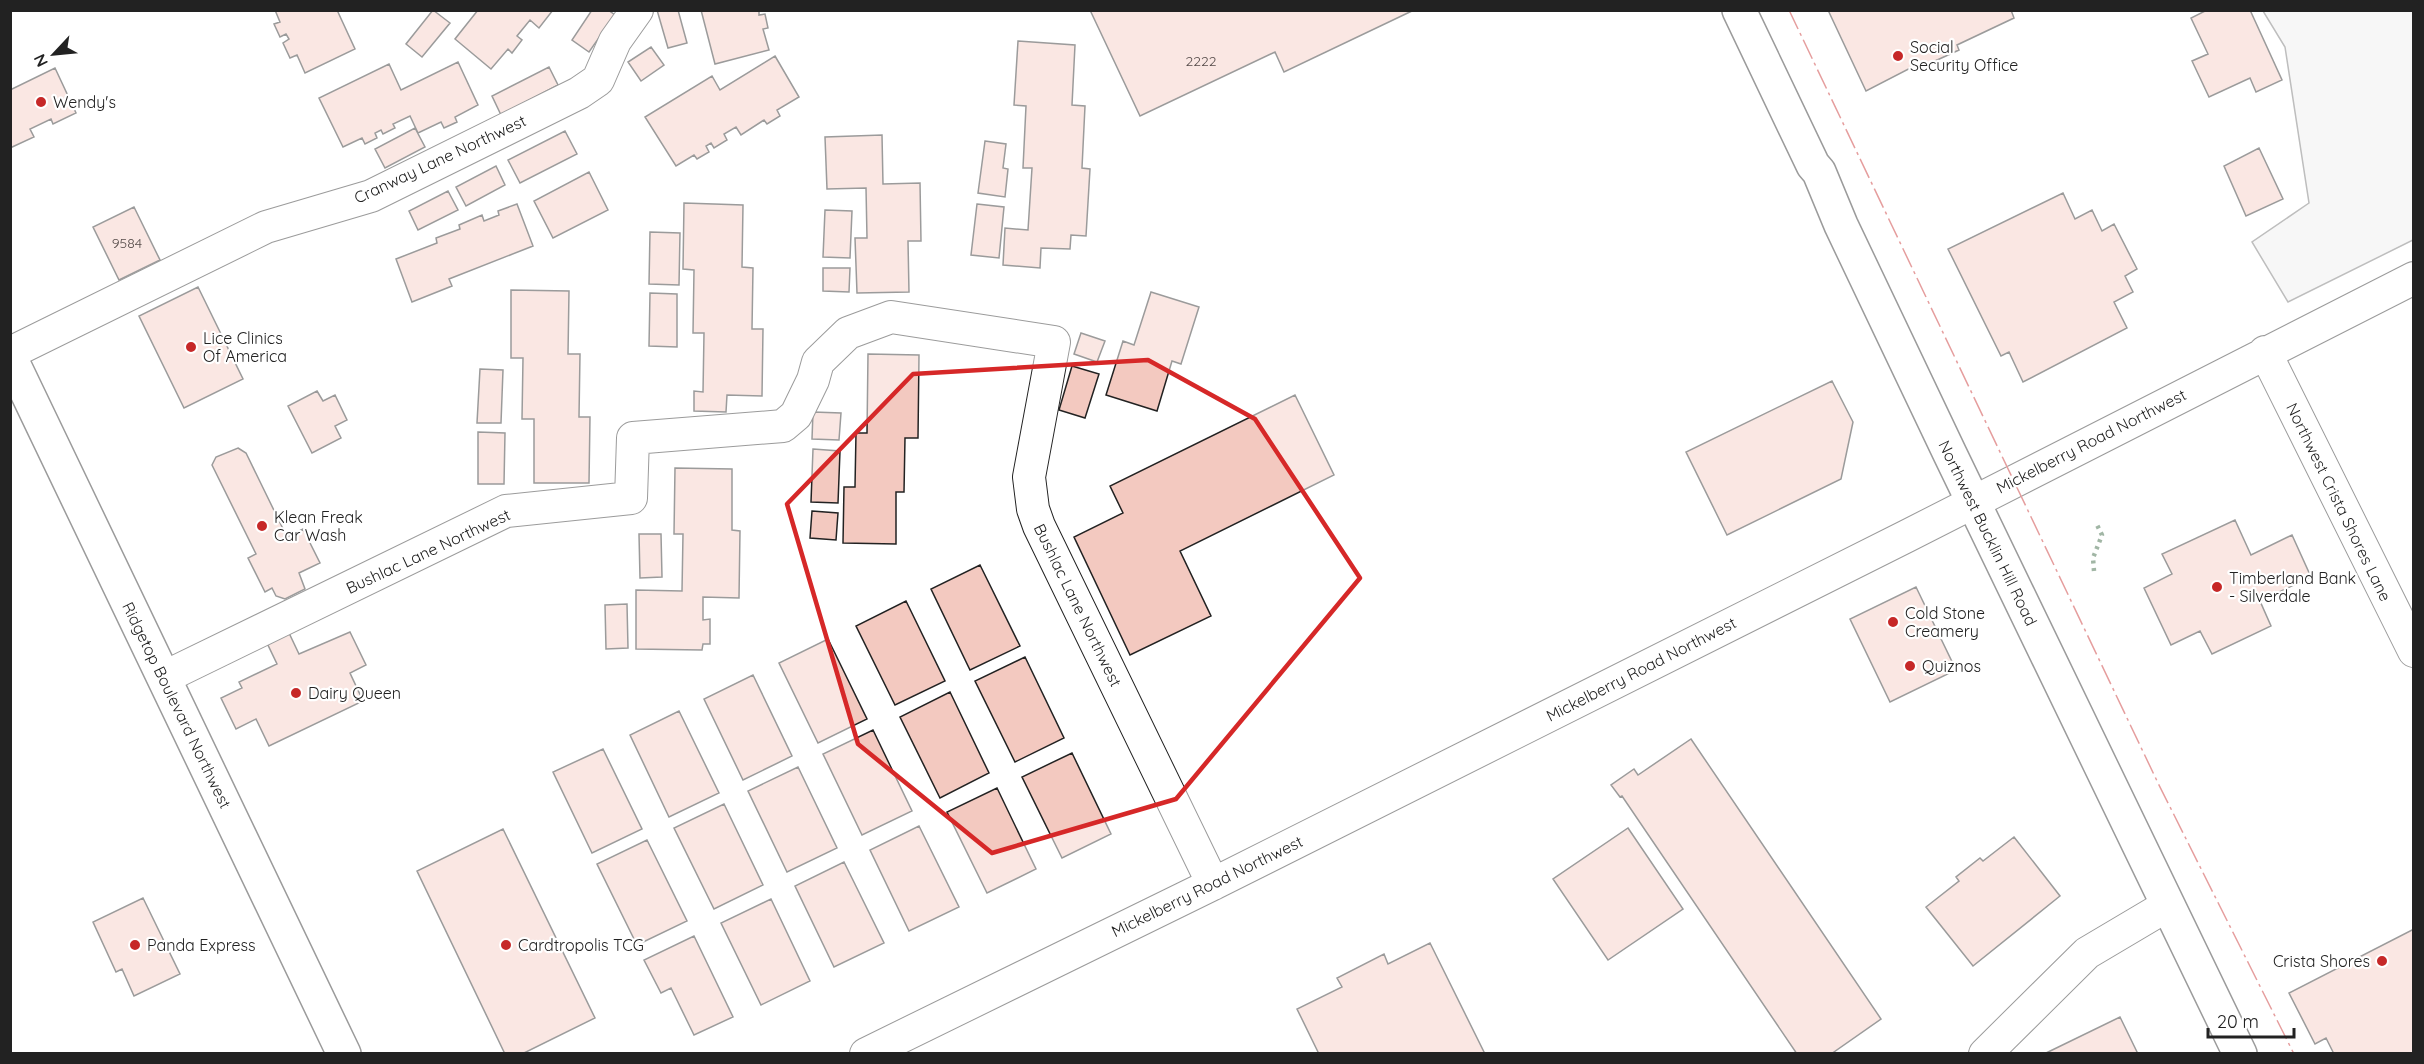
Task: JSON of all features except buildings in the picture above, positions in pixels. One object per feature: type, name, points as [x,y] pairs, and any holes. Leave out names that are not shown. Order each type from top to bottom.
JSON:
[{"type":"main road","name":"Northwest Bucklin Hill Road","points":[[1739,10],[1813,165],[1819,172],[1851,246],[2240,1053]]},
{"type":"main road","name":"Ridgetop Boulevard Northwest","points":[[10,355],[344,1053]]},
{"type":"street","name":"Cranway Lane Northwest","points":[[10,355],[266,227],[370,196],[579,93],[598,80],[615,41],[637,10]]},
{"type":"street","name":"Mickelberry Road Northwest","points":[[866,1053],[1213,884],[2414,278]]},
{"type":"street","name":"Bushlac Lane Northwest","points":[[165,677],[506,511],[631,498],[633,438],[783,426],[796,415],[813,380],[818,362],[848,333],[891,317],[1054,342],[1029,477],[1033,509],[1039,526],[1213,884]]},
{"type":"street","name":"Northwest Crista Shores Lane","points":[[2265,352],[2414,651]]},
{"type":"street","points":[[1985,1053],[2087,953],[2168,905]]},
{"type":"highlighted area","points":[[1148,360],[1255,419],[1360,578],[1176,799],[992,853],[858,744],[787,504],[913,374]]},
{"type":"shaded area","points":[[2263,11],[2413,11],[2413,240],[2288,302],[2252,242],[2309,203],[2285,47]]},
{"type":"hedge","points":[[2094,571],[2093,558],[2102,535],[2097,525]]},
{"type":"power","points":[[1789,10],[2158,783],[2294,1054]]},
{"type":"place","name":"Social Security Office","points":[[1898,56]]},
{"type":"place","name":"Wendy's","points":[[41,102]]},
{"type":"place","name":"Lice Clinics Of America","points":[[191,347]]},
{"type":"place","name":"Klean Freak Car Wash","points":[[262,526]]},
{"type":"place","name":"Timberland Bank - Silverdale","points":[[2217,587]]},
{"type":"place","name":"Cold Stone Creamery","points":[[1893,622]]},
{"type":"place","name":"Quiznos","points":[[1910,666]]},
{"type":"place","name":"Dairy Queen","points":[[296,693]]},
{"type":"place","name":"Panda Express","points":[[135,945]]},
{"type":"place","name":"Cardtropolis TCG","points":[[506,945]]},
{"type":"place","name":"Crista Shores","points":[[2382,961]]}]
